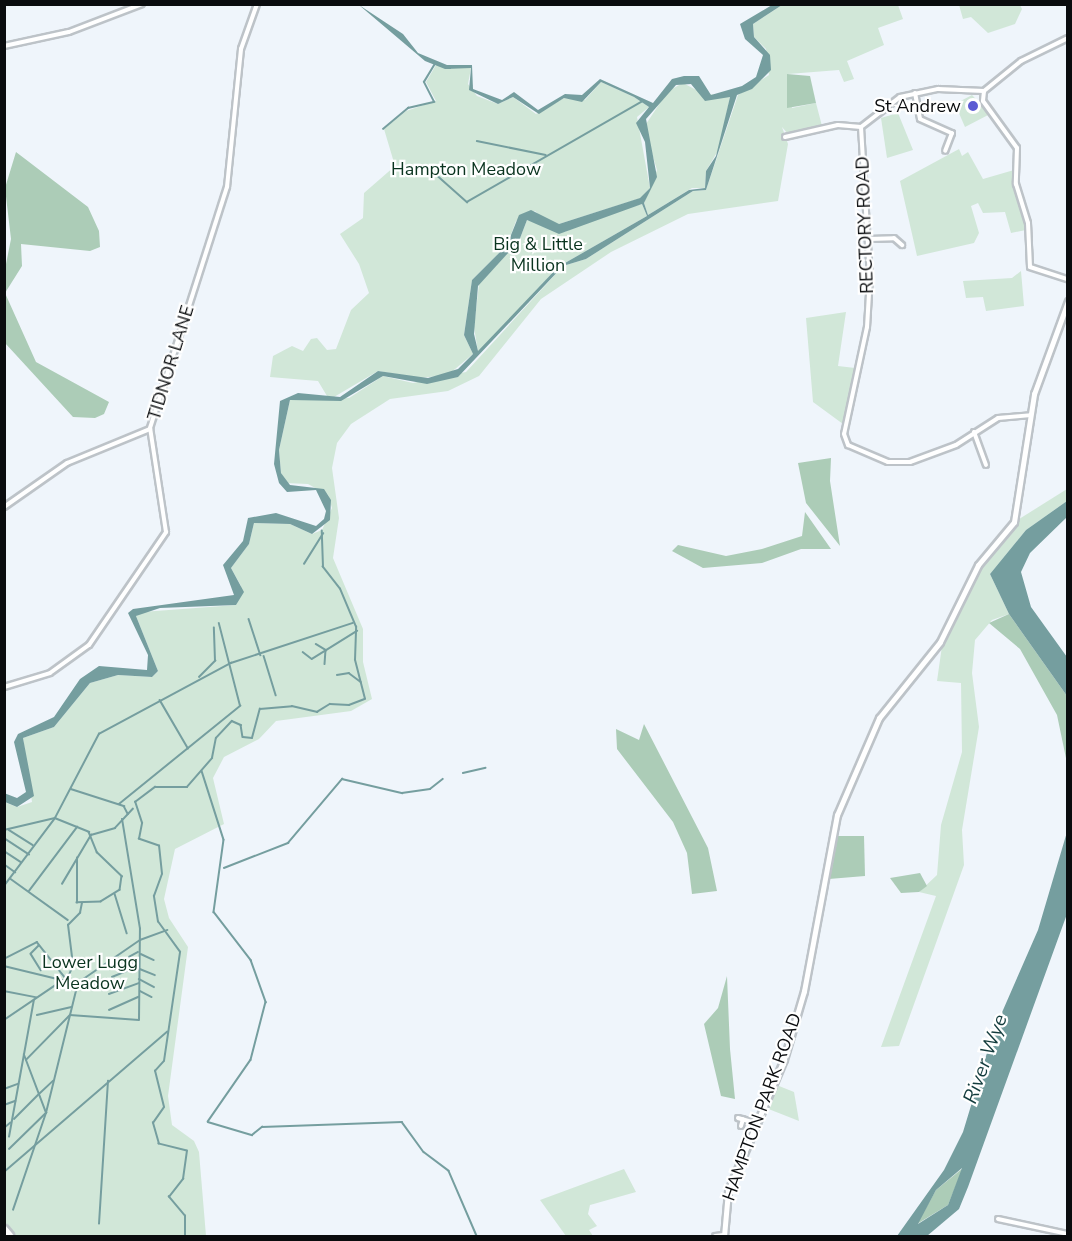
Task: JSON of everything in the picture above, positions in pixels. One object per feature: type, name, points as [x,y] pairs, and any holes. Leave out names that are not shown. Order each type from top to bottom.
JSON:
[{"type":"highway","points":[[4,1230],[9,1236]]},
{"type":"main road","name":"HAMPTON PARK ROAD","points":[[724,1236],[728,1191],[784,1059],[809,972],[833,825],[887,705],[940,642],[978,565],[1014,522],[1031,415],[1068,301]]},
{"type":"street","points":[[4,46],[69,32],[141,4]]},
{"type":"street","name":"TIDNOR LANE","points":[[4,687],[50,673],[89,645],[163,537],[167,520],[150,428],[227,187],[241,49],[257,4]]},
{"type":"street","points":[[785,137],[838,125],[861,127],[882,105],[915,93],[946,89],[975,94],[984,91],[1021,61],[1068,38]]},
{"type":"street","points":[[983,101],[984,91]]},
{"type":"street","points":[[915,93],[920,119],[952,133],[945,151]]},
{"type":"street","points":[[975,94],[983,101],[1017,148],[1016,184],[1028,223],[1030,267],[1068,279]]},
{"type":"street","name":"RECTORY ROAD","points":[[861,127],[869,239],[867,327],[844,434],[848,445],[888,462],[910,462],[1008,414],[1031,415]]},
{"type":"street","points":[[869,239],[894,238],[902,245]]},
{"type":"street","points":[[4,507],[67,463],[150,428]]},
{"type":"street","points":[[974,432],[989,463]]},
{"type":"street","points":[[741,1126],[741,1118],[756,1123]]},
{"type":"street","points":[[998,1219],[1068,1234]]},
{"type":"street","points":[[715,1236],[724,1236]]},
{"type":"green space","name":"Lower Lugg Meadow","points":[[782,5],[898,5],[903,19],[878,28],[884,45],[847,61],[854,79],[844,82],[839,70],[788,74],[792,108],[816,103],[822,126],[788,134],[782,127],[788,144],[778,201],[688,214],[611,252],[541,299],[479,376],[448,391],[390,399],[351,424],[337,443],[332,468],[339,518],[333,558],[363,629],[363,662],[372,699],[351,711],[276,721],[259,739],[224,757],[213,778],[224,824],[175,849],[164,899],[169,918],[188,947],[168,1096],[172,1125],[194,1141],[199,1152],[206,1236],[12,1236],[5,1227],[4,802],[17,807],[32,802],[23,738],[54,727],[90,683],[118,675],[152,677],[158,671],[136,616],[142,612],[236,605],[241,586],[231,568],[249,544],[254,523],[290,524],[312,534],[322,530],[332,508],[328,495],[308,484],[285,483],[281,473],[279,450],[290,400],[349,398],[383,376],[413,383],[466,372],[563,266],[586,259],[693,191],[706,190],[738,95],[769,75],[766,49],[754,37],[753,24]]},
{"type":"green space","points":[[959,5],[1020,5],[1022,9],[1015,24],[988,33],[971,17],[963,19]]},
{"type":"green space","name":"Hampton Meadow","points":[[436,65],[471,68],[468,84],[477,96],[498,104],[513,97],[536,114],[564,98],[585,100],[601,82],[634,97],[649,107],[637,117],[650,188],[641,198],[559,224],[547,223],[535,211],[516,221],[507,245],[472,280],[464,335],[473,354],[448,375],[420,378],[378,371],[334,397],[327,396],[318,381],[270,377],[273,356],[292,346],[303,351],[311,339],[317,338],[327,350],[336,349],[351,310],[369,293],[359,264],[340,234],[363,218],[364,193],[395,166],[384,129],[406,111],[436,101],[426,82]]},
{"type":"green space","points":[[787,74],[810,76],[816,103],[787,108]]},
{"type":"green space","points":[[683,83],[702,93],[730,97],[719,149],[706,171],[705,188],[692,188],[648,215],[644,203],[657,170],[644,127],[668,91]]},
{"type":"green space","points":[[972,95],[990,114],[965,127],[955,104]]},
{"type":"green space","points":[[898,113],[913,150],[887,158],[881,118]]},
{"type":"green space","points":[[959,149],[962,156],[968,152],[983,179],[1014,170],[1026,230],[1011,233],[1005,212],[983,213],[978,203],[971,206],[979,233],[974,243],[917,256],[900,181]]},
{"type":"green space","points":[[16,152],[88,207],[99,231],[100,247],[90,251],[21,244],[22,266],[5,293],[5,269],[11,239],[5,188]]},
{"type":"green space","name":"Big & Little Million","points":[[642,204],[647,216],[558,267],[478,352],[474,327],[479,284],[519,241],[527,220],[565,232],[587,219]]},
{"type":"green space","points":[[1021,271],[1024,306],[986,311],[983,297],[966,298],[963,281],[1012,278]]},
{"type":"green space","points":[[5,293],[36,362],[109,402],[104,414],[95,418],[73,417],[5,343]]},
{"type":"green space","points":[[846,312],[838,366],[855,368],[855,378],[843,424],[813,402],[806,318]]},
{"type":"green space","points":[[831,458],[830,481],[840,546],[806,503],[798,463]]},
{"type":"green space","points":[[1067,489],[1067,501],[1026,530],[990,574],[1009,614],[992,620],[975,640],[972,673],[979,727],[962,830],[964,865],[899,1046],[881,1047],[936,896],[919,892],[937,875],[941,825],[962,752],[961,683],[937,681],[942,646],[979,567],[1016,521]]},
{"type":"green space","points":[[805,512],[831,549],[801,549],[762,563],[703,568],[672,551],[678,545],[726,556],[762,549],[802,536]]},
{"type":"green space","points":[[1009,614],[1067,696],[1067,763],[1057,715],[1020,649],[989,623]]},
{"type":"green space","points":[[644,724],[708,848],[717,891],[692,894],[687,853],[673,822],[617,749],[616,729],[639,740]]},
{"type":"green space","points":[[834,836],[864,836],[865,876],[829,879]]},
{"type":"green space","points":[[920,873],[927,886],[919,892],[901,893],[890,878]]},
{"type":"green space","points":[[727,976],[735,1099],[721,1096],[704,1024],[718,1008]]},
{"type":"green space","points":[[779,1086],[794,1092],[799,1121],[766,1108]]},
{"type":"green space","points":[[963,1168],[948,1205],[917,1224],[936,1190]]},
{"type":"green space","points":[[624,1169],[636,1192],[590,1205],[588,1214],[597,1226],[589,1230],[593,1236],[566,1236],[540,1200]]},
{"type":"water","points":[[359,5],[403,34],[418,53],[447,65],[472,65],[473,89],[502,100],[514,92],[538,110],[565,94],[582,95],[600,79],[653,103],[672,79],[684,76],[699,76],[711,95],[742,86],[756,77],[763,55],[745,39],[740,24],[772,5],[782,5],[753,24],[754,37],[770,55],[771,70],[752,89],[737,95],[706,190],[693,191],[586,259],[563,266],[458,377],[427,384],[383,376],[341,401],[290,400],[279,450],[281,473],[290,485],[324,489],[331,500],[330,520],[312,534],[290,524],[254,523],[249,544],[231,568],[244,592],[236,605],[160,608],[136,616],[158,671],[152,677],[118,675],[90,683],[54,727],[23,738],[34,796],[17,807],[5,802],[4,793],[17,798],[26,792],[14,742],[18,734],[54,717],[80,679],[99,666],[147,670],[148,655],[128,613],[133,609],[234,595],[223,565],[243,541],[248,518],[276,513],[316,526],[324,519],[326,511],[316,490],[287,492],[279,483],[274,464],[280,401],[298,393],[340,397],[378,371],[428,378],[458,369],[473,354],[464,335],[472,280],[507,245],[519,215],[531,210],[559,224],[640,198],[650,188],[645,142],[636,123],[649,107],[634,97],[601,82],[582,102],[564,98],[539,114],[513,97],[498,104],[469,90],[471,68],[445,69],[425,61]],"holes":[[[691,84],[705,101],[730,97],[716,156],[706,171],[705,188],[689,190],[648,215],[644,203],[657,177],[646,119],[676,85]],[[642,204],[647,216],[558,267],[478,351],[474,334],[478,286],[519,241],[527,220],[559,234]]]},
{"type":"water","points":[[1067,501],[1067,517],[1030,553],[1021,572],[1031,607],[1067,657],[1067,696],[1009,614],[990,574],[1026,530]]},
{"type":"water","points":[[1067,832],[1067,914],[959,1209],[927,1236],[897,1236],[944,1170],[963,1132],[993,1033],[1038,930]],"holes":[[[962,1168],[948,1205],[918,1224],[936,1190]]]},
{"type":"waterway","points":[[383,129],[408,108],[434,102],[424,82],[435,64]]},
{"type":"waterway","points":[[430,169],[467,202],[641,102]]},
{"type":"waterway","points":[[477,141],[546,155]]},
{"type":"waterway","points":[[185,1236],[185,1216],[169,1197],[183,1179],[187,1151],[159,1144],[153,1123],[164,1107],[155,1071],[164,1061],[180,952],[158,922],[154,896],[162,874],[159,846],[139,839],[142,823],[135,802],[155,787],[187,787],[212,758],[216,738],[232,721],[241,725],[243,737],[252,738],[260,709],[292,706],[317,712],[330,704],[349,705],[365,699],[355,660],[356,627],[340,589],[323,567],[322,531]]},
{"type":"waterway","points":[[304,564],[323,534]]},
{"type":"waterway","points":[[249,619],[261,655]]},
{"type":"waterway","points":[[4,830],[55,818],[99,734],[231,663],[353,623]]},
{"type":"waterway","points":[[119,804],[240,706],[219,624]]},
{"type":"waterway","points":[[199,677],[215,661],[214,628]]},
{"type":"waterway","points":[[303,652],[312,659],[357,631]]},
{"type":"waterway","points":[[316,644],[326,650],[325,664]]},
{"type":"waterway","points":[[264,656],[276,695]]},
{"type":"waterway","points":[[337,675],[349,673],[361,682]]},
{"type":"waterway","points":[[160,700],[188,748]]},
{"type":"waterway","points":[[463,773],[485,768]]},
{"type":"waterway","points":[[202,771],[224,840],[214,912],[251,960],[266,1002],[251,1060],[208,1122],[252,1135],[262,1127],[402,1122],[424,1152],[449,1171],[477,1236]]},
{"type":"waterway","points":[[224,868],[288,843],[342,779],[402,793],[430,789],[443,779]]},
{"type":"waterway","points":[[71,789],[124,806],[128,814]]},
{"type":"waterway","points":[[62,884],[91,835],[115,828],[133,809]]},
{"type":"waterway","points":[[4,886],[55,818],[89,832],[97,852],[122,876],[120,890],[101,902],[77,903],[77,858]]},
{"type":"waterway","points":[[26,1060],[70,1015],[139,1020],[140,929],[122,819]]},
{"type":"waterway","points":[[29,891],[77,827]]},
{"type":"waterway","points":[[9,830],[33,845]]},
{"type":"waterway","points":[[4,838],[29,854]]},
{"type":"waterway","points":[[4,851],[21,862]]},
{"type":"waterway","points":[[4,864],[15,872]]},
{"type":"waterway","points":[[11,879],[68,920]]},
{"type":"waterway","points":[[115,894],[127,933]]},
{"type":"waterway","points":[[4,959],[37,942],[67,980],[73,965],[68,925],[80,913],[82,903]]},
{"type":"waterway","points":[[4,1020],[63,980],[79,982],[140,940],[167,930]]},
{"type":"waterway","points":[[39,946],[31,954],[41,970]]},
{"type":"waterway","points":[[129,957],[138,952]]},
{"type":"waterway","points":[[141,954],[154,960]]},
{"type":"waterway","points":[[4,966],[62,980]]},
{"type":"waterway","points":[[112,977],[139,966]]},
{"type":"waterway","points":[[140,969],[155,975]]},
{"type":"waterway","points":[[139,979],[154,987]]},
{"type":"waterway","points":[[9,1149],[46,1113],[78,983]]},
{"type":"waterway","points":[[109,994],[139,983]]},
{"type":"waterway","points":[[4,991],[36,997]]},
{"type":"waterway","points":[[140,991],[152,997]]},
{"type":"waterway","points":[[109,1010],[138,997]]},
{"type":"waterway","points":[[9,1137],[34,1000]]},
{"type":"waterway","points":[[37,1015],[71,1007]]},
{"type":"waterway","points":[[4,1172],[167,1032]]},
{"type":"waterway","points":[[13,1210],[46,1113],[24,1055]]},
{"type":"waterway","points":[[39,1094],[53,1081]]},
{"type":"waterway","points":[[99,1224],[108,1081]]},
{"type":"waterway","points":[[4,1089],[18,1084]]},
{"type":"waterway","points":[[14,1119],[38,1095]]},
{"type":"waterway","points":[[4,1105],[15,1101]]},
{"type":"waterway","points":[[4,1128],[10,1123]]},
{"type":"place","name":"St Andrew","points":[[973,106]]},
{"type":"water label","name":"River Wye","points":[[985,1059]]}]
